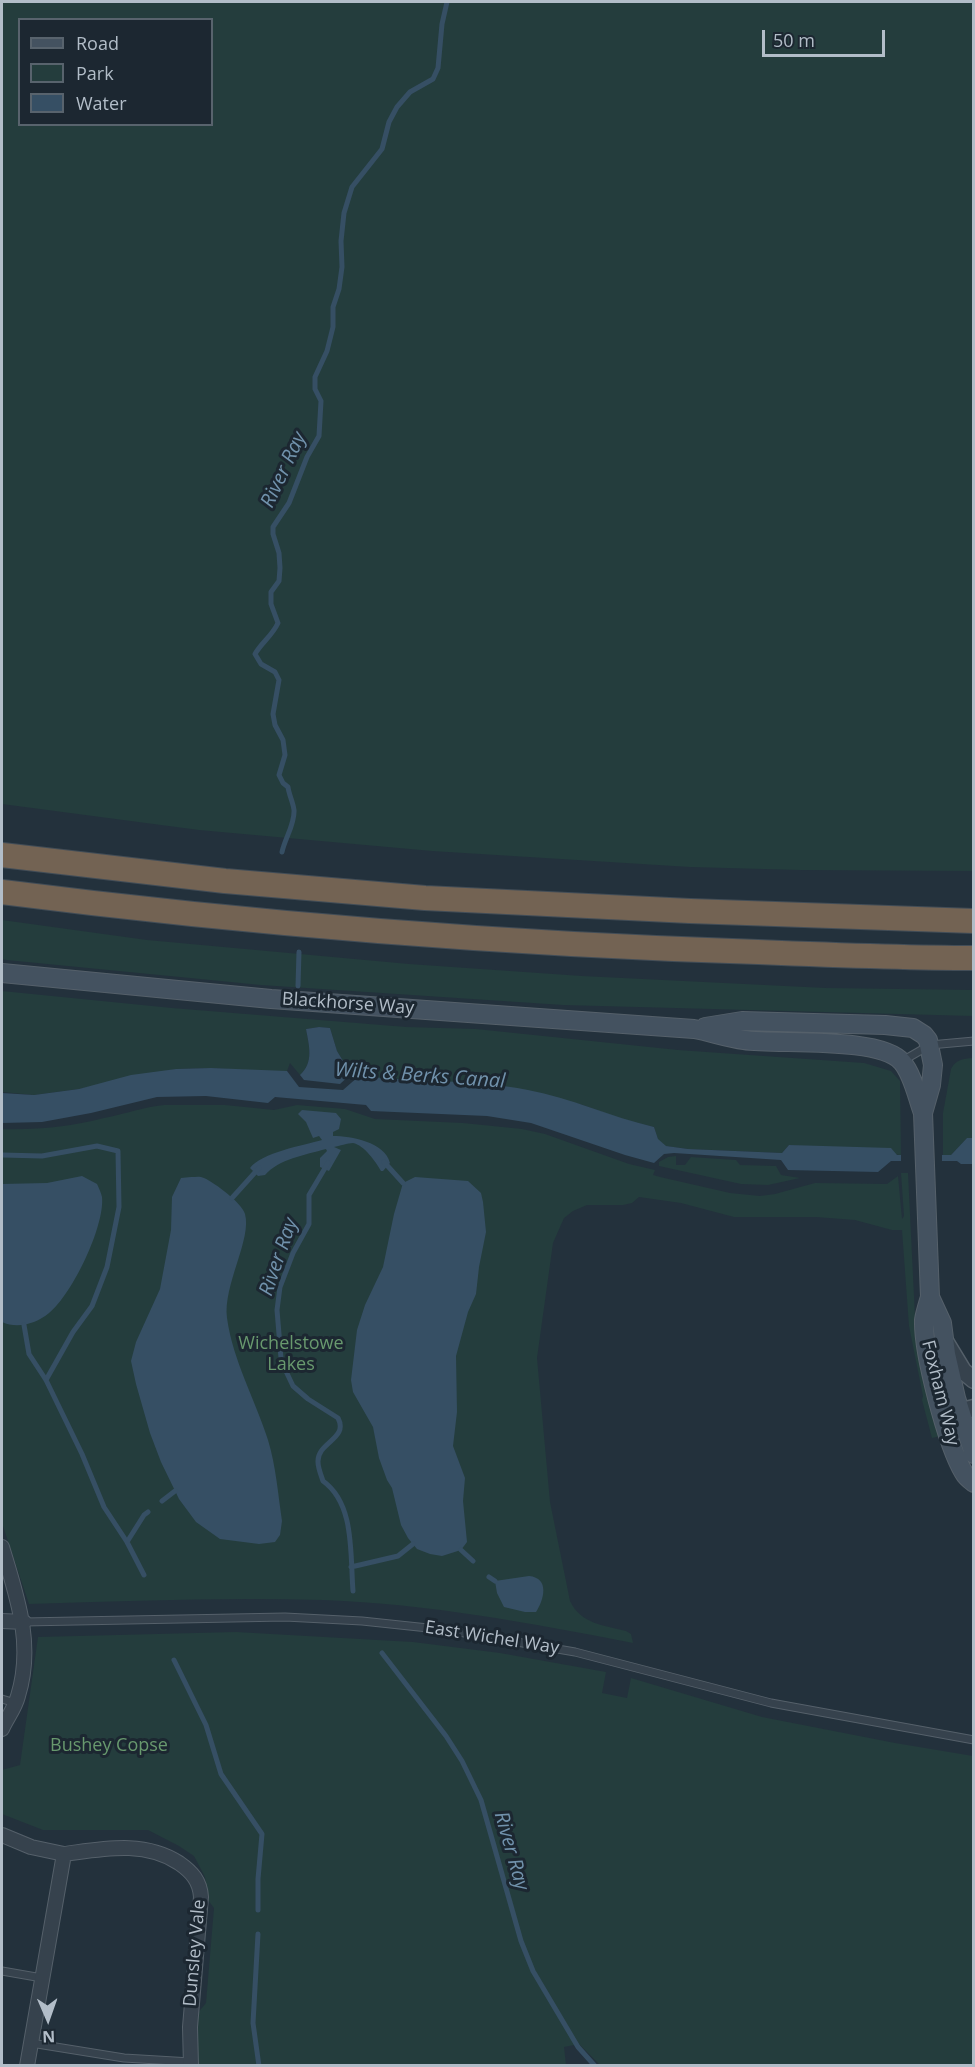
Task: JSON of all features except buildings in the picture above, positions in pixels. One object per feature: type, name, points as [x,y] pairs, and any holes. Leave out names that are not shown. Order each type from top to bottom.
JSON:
[{"type":"highway","points":[[2,855],[225,881],[425,898],[690,911],[974,921]]},
{"type":"highway","points":[[2,892],[150,911],[422,936],[672,950],[974,958]]},
{"type":"main road","name":"Blackhorse Way","points":[[2,973],[271,999],[694,1029],[744,1040],[837,1044],[885,1052],[902,1062]]},
{"type":"main road","name":"Blackhorse Way","points":[[694,1029],[742,1022],[885,1025],[913,1028],[924,1035],[930,1045]]},
{"type":"main road","name":"Foxham Way","points":[[930,1045],[933,1065],[931,1085],[923,1113],[930,1297],[924,1318],[926,1341],[959,1412],[974,1454]]},
{"type":"main road","name":"Foxham Way","points":[[902,1062],[923,1113]]},
{"type":"main road","name":"Foxham Way","points":[[930,1297],[942,1323],[959,1412],[959,1464],[965,1476],[974,1483]]},
{"type":"street","points":[[944,1340],[963,1371],[974,1380]]},
{"type":"street","points":[[2,1547],[24,1622],[24,1669],[15,1703],[2,1729]]},
{"type":"street","name":"East Wichel Way","points":[[2,1621],[24,1622]]},
{"type":"street","points":[[2,1835],[31,1846],[64,1854],[27,2066]]},
{"type":"street","name":"Dunsley Vale","points":[[64,1854],[94,1848],[143,1848],[159,1852],[174,1860],[188,1869],[197,1880],[201,1897],[191,2002],[191,2064]]},
{"type":"lane","points":[[902,1062],[930,1045],[974,1041]]},
{"type":"lane","name":"East Wichel Way","points":[[24,1622],[285,1617],[362,1621],[447,1630],[583,1653],[771,1703],[974,1740]]},
{"type":"lane","points":[[2,1699],[15,1703]]},
{"type":"lane","points":[[2,1971],[42,1978]]},
{"type":"lane","name":"Dunsley Vale","points":[[31,2043],[124,2058],[191,2064]]},
{"type":"green space","points":[[2,2],[973,2],[973,871],[690,867],[432,851],[199,830],[2,804]]},
{"type":"green space","points":[[2,920],[147,940],[409,964],[582,976],[826,988],[973,990],[973,1016],[563,1005],[261,985],[7,960],[2,959]]},
{"type":"green space","points":[[2,991],[172,1008],[406,1027],[476,1029],[678,1050],[864,1063],[891,1071],[900,1081],[901,1155],[789,1145],[782,1153],[665,1146],[658,1140],[654,1127],[621,1119],[583,1105],[483,1084],[388,1079],[359,1076],[354,1072],[351,1074],[337,1051],[330,1028],[319,1027],[306,1029],[309,1059],[300,1075],[290,1063],[287,1071],[279,1072],[211,1068],[176,1069],[79,1089],[34,1095],[2,1092]]},
{"type":"green space","points":[[973,1058],[973,1138],[967,1138],[951,1155],[943,1155],[943,1113],[951,1069],[958,1061]]},
{"type":"green space","name":"Wichelstowe Lakes","points":[[164,1105],[225,1105],[274,1110],[297,1105],[345,1109],[375,1119],[463,1123],[522,1129],[545,1134],[629,1164],[655,1170],[653,1175],[660,1177],[730,1193],[760,1196],[815,1183],[887,1184],[898,1176],[902,1219],[904,1216],[901,1173],[908,1173],[915,1317],[919,1349],[941,1436],[932,1438],[922,1400],[909,1326],[902,1230],[892,1230],[855,1220],[816,1217],[734,1217],[681,1203],[639,1197],[632,1203],[623,1205],[587,1205],[564,1218],[553,1243],[537,1358],[550,1502],[570,1601],[580,1615],[586,1619],[631,1634],[633,1643],[441,1610],[363,1602],[250,1599],[29,1604],[2,1523],[2,1129],[66,1126]]},
{"type":"green space","points":[[676,1156],[676,1165],[685,1165],[691,1157],[736,1160],[740,1165],[776,1166],[781,1175],[800,1178],[768,1185],[741,1184],[659,1166],[659,1162]]},
{"type":"green space","name":"Bushey Copse","points":[[236,1632],[413,1642],[500,1653],[606,1672],[602,1693],[627,1698],[631,1678],[762,1717],[973,1756],[973,2065],[600,2065],[579,2044],[564,2047],[566,2065],[196,2065],[197,2014],[206,2003],[214,1908],[208,1900],[205,1877],[194,1856],[148,1830],[43,1830],[2,1814],[2,1770],[20,1765],[38,1637]]},
{"type":"water","points":[[330,1028],[337,1051],[351,1074],[340,1084],[304,1080],[300,1075],[309,1059],[306,1029]]},
{"type":"water","points":[[176,1069],[287,1071],[299,1087],[343,1090],[359,1076],[507,1086],[560,1098],[654,1127],[658,1139],[666,1146],[688,1149],[782,1153],[789,1145],[891,1148],[897,1155],[951,1155],[967,1138],[973,1138],[973,1164],[961,1164],[957,1161],[891,1161],[878,1172],[788,1170],[781,1160],[674,1153],[664,1154],[654,1163],[531,1123],[487,1116],[371,1111],[366,1105],[275,1097],[268,1103],[206,1096],[157,1097],[42,1122],[2,1123],[2,1093],[34,1095],[79,1089],[131,1075]]},
{"type":"water","points":[[302,1110],[336,1113],[341,1119],[339,1129],[333,1132],[333,1136],[349,1137],[375,1145],[387,1156],[390,1163],[381,1171],[365,1150],[351,1143],[334,1147],[341,1150],[329,1171],[320,1167],[320,1158],[327,1151],[326,1149],[285,1161],[265,1175],[258,1176],[250,1168],[263,1158],[283,1150],[322,1140],[319,1136],[313,1138],[306,1122],[298,1114]]},
{"type":"water","points":[[82,1176],[97,1184],[102,1197],[102,1210],[93,1242],[77,1276],[58,1304],[44,1317],[32,1323],[20,1325],[2,1322],[2,1184],[47,1183]]},
{"type":"water","points":[[198,1177],[215,1184],[234,1199],[245,1214],[245,1236],[229,1291],[227,1318],[234,1349],[263,1425],[273,1460],[282,1521],[280,1535],[275,1542],[259,1544],[220,1539],[196,1522],[179,1499],[161,1462],[150,1433],[131,1361],[136,1342],[160,1289],[171,1230],[172,1197],[181,1178]]},
{"type":"water","points":[[415,1177],[468,1181],[481,1193],[486,1232],[476,1294],[468,1312],[456,1356],[457,1412],[453,1446],[465,1478],[463,1501],[467,1542],[461,1550],[442,1556],[417,1549],[401,1525],[392,1488],[379,1458],[373,1427],[353,1392],[351,1380],[357,1330],[365,1305],[383,1267],[403,1183]]},
{"type":"water","points":[[529,1576],[536,1578],[543,1585],[543,1596],[536,1612],[504,1607],[497,1593],[495,1581]]},
{"type":"pier","points":[[901,1152],[942,1152],[942,1164],[901,1164]]},
{"type":"waterway","name":"River Ray","points":[[282,852],[294,810],[288,787],[279,775],[285,755],[283,740],[275,725],[273,714],[279,680],[275,672],[261,664],[255,654],[278,623],[271,604],[271,592],[279,581],[280,568],[273,527],[289,503],[307,457],[319,436],[321,401],[315,389],[315,377],[327,351],[333,327],[333,307],[339,289],[342,267],[341,241],[344,213],[352,187],[382,149],[389,122],[397,107],[410,92],[433,79],[438,68],[442,24],[447,2]]},
{"type":"waterway","name":"River Ray","points":[[298,986],[299,952]]},
{"type":"waterway","points":[[2,1155],[42,1156],[97,1146],[118,1151],[119,1207],[107,1267],[92,1306],[73,1332],[46,1380]]},
{"type":"waterway","points":[[384,1162],[403,1183]]},
{"type":"waterway","name":"River Ray","points":[[328,1163],[309,1195],[309,1224],[293,1253],[280,1287],[277,1310],[281,1358],[293,1386],[308,1399],[338,1418],[340,1425],[336,1436],[319,1455],[318,1464],[323,1481],[341,1503],[346,1516],[351,1546],[353,1591]]},
{"type":"waterway","points":[[232,1198],[259,1168]]},
{"type":"waterway","points":[[24,1325],[29,1354],[46,1380],[82,1454],[104,1507],[127,1542],[144,1575]]},
{"type":"waterway","points":[[162,1501],[175,1491]]},
{"type":"waterway","points":[[127,1542],[148,1512]]},
{"type":"waterway","points":[[351,1567],[398,1556],[413,1544]]},
{"type":"waterway","points":[[461,1550],[473,1561]]},
{"type":"waterway","points":[[489,1577],[495,1581]]},
{"type":"waterway","name":"River Ray","points":[[382,1653],[446,1736],[462,1761],[481,1800],[521,1941],[533,1971],[578,2047],[595,2066]]},
{"type":"waterway","points":[[174,1660],[206,1725],[221,1774],[262,1834],[258,1910]]},
{"type":"waterway","points":[[258,1934],[253,2023],[259,2066]]},
{"type":"water label","name":"Wilts & Berks Canal","points":[[420,1076]]}]
